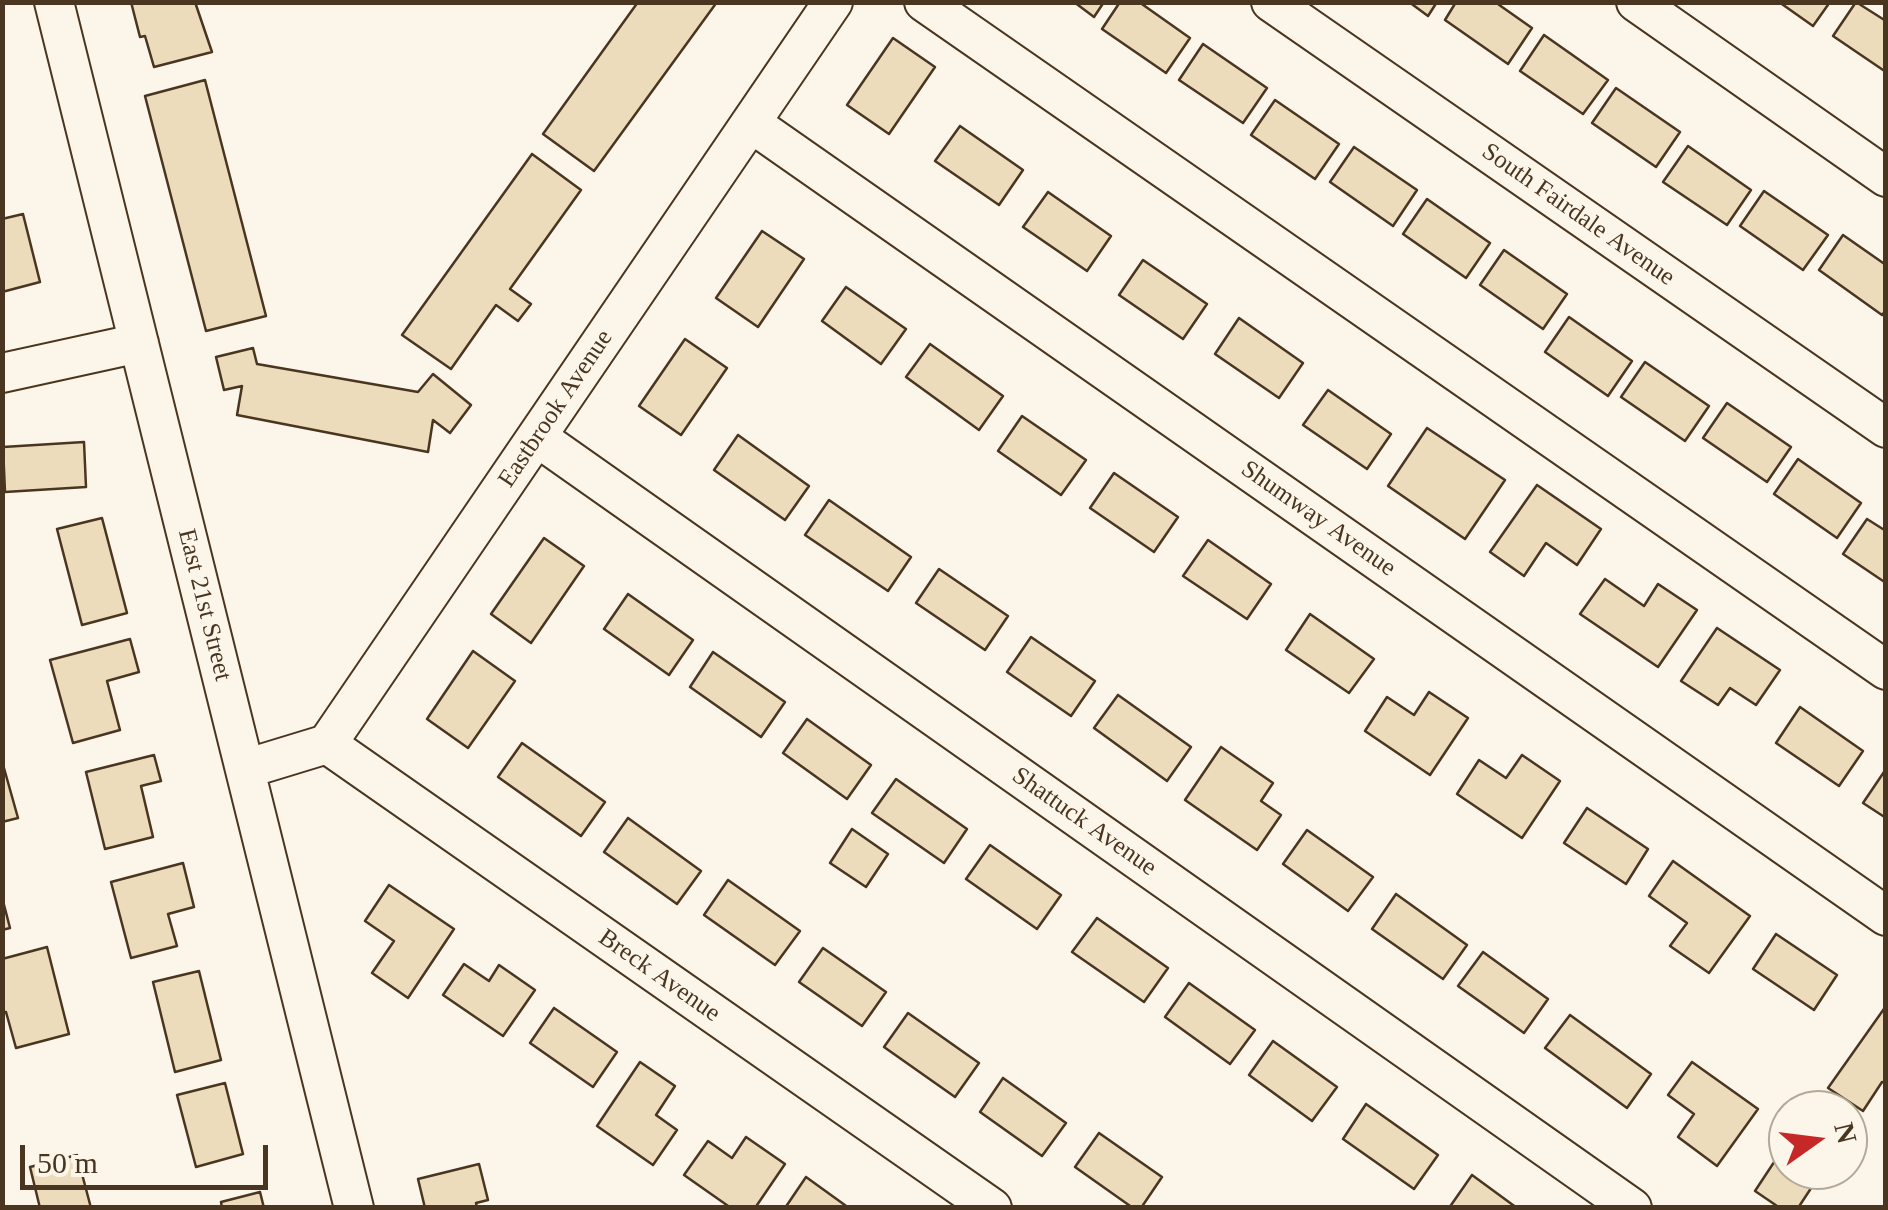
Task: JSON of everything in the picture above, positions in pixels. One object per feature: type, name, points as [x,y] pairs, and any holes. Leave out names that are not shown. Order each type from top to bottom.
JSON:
[{"type":"street","name":"East 21st Street","points":[[54,2],[354,1208]]},
{"type":"street","name":"Eastbrook Avenue","points":[[327,744],[833,2]]},
{"type":"street","points":[[924,2],[1886,670]]},
{"type":"street","name":"South Fairdale Avenue","points":[[1271,2],[1886,428]]},
{"type":"street","points":[[1636,2],[1886,177]]},
{"type":"street","name":"Shumway Avenue","points":[[751,122],[1886,916]]},
{"type":"street","points":[[2,373],[139,343]]},
{"type":"street","name":"Shattuck Avenue","points":[[536,437],[1632,1208]]},
{"type":"street","points":[[245,769],[327,744]]},
{"type":"street","name":"Breck Avenue","points":[[327,744],[992,1208]]},
{"type":"building","points":[[131,2],[195,2],[212,52],[154,67],[145,36],[140,37]]},
{"type":"building","points":[[638,2],[717,2],[594,171],[543,134]]},
{"type":"building","points":[[1074,2],[1104,2],[1094,17]]},
{"type":"building","points":[[1120,2],[1139,2],[1190,38],[1166,73],[1102,29]]},
{"type":"building","points":[[1409,2],[1437,2],[1428,16]]},
{"type":"building","points":[[1456,2],[1495,2],[1532,28],[1508,64],[1445,20]]},
{"type":"building","points":[[1779,2],[1830,2],[1813,26]]},
{"type":"building","points":[[1856,2],[1886,21],[1886,72],[1833,36]]},
{"type":"building","points":[[1544,35],[1608,80],[1583,114],[1520,71]]},
{"type":"building","points":[[893,38],[935,67],[889,134],[847,105]]},
{"type":"building","points":[[1203,44],[1267,88],[1243,123],[1179,80]]},
{"type":"building","points":[[205,80],[266,316],[206,331],[145,96]]},
{"type":"building","points":[[1616,88],[1680,132],[1656,167],[1592,123]]},
{"type":"building","points":[[1275,100],[1339,144],[1315,179],[1251,135]]},
{"type":"building","points":[[960,126],[1023,170],[999,205],[935,161]]},
{"type":"building","points":[[1688,146],[1751,190],[1727,225],[1663,182]]},
{"type":"building","points":[[1354,147],[1417,190],[1393,226],[1330,182]]},
{"type":"building","points":[[532,154],[581,190],[510,289],[531,304],[518,321],[496,305],[451,369],[402,335]]},
{"type":"building","points":[[1764,191],[1828,235],[1803,270],[1740,226]]},
{"type":"building","points":[[1048,192],[1111,236],[1087,271],[1023,227]]},
{"type":"building","points":[[1427,199],[1490,243],[1466,278],[1403,234]]},
{"type":"building","points":[[23,214],[40,282],[2,292],[2,219]]},
{"type":"building","points":[[762,231],[804,259],[758,327],[716,298]]},
{"type":"building","points":[[1843,235],[1886,265],[1886,310],[1882,315],[1819,270]]},
{"type":"building","points":[[1504,250],[1567,294],[1543,329],[1480,285]]},
{"type":"building","points":[[1143,260],[1207,304],[1183,339],[1119,295]]},
{"type":"building","points":[[846,287],[906,329],[881,364],[822,321]]},
{"type":"building","points":[[1569,317],[1632,361],[1608,396],[1545,352]]},
{"type":"building","points":[[1239,318],[1303,363],[1279,398],[1215,354]]},
{"type":"building","points":[[685,339],[727,368],[681,435],[639,406]]},
{"type":"building","points":[[930,344],[1003,396],[979,430],[906,377]]},
{"type":"building","points":[[253,348],[257,364],[418,392],[433,374],[471,405],[450,433],[433,420],[428,452],[237,415],[242,386],[224,390],[216,357]]},
{"type":"building","points":[[1645,362],[1709,406],[1685,441],[1621,397]]},
{"type":"building","points":[[1328,390],[1391,434],[1367,469],[1303,425]]},
{"type":"building","points":[[1727,403],[1791,447],[1767,482],[1703,438]]},
{"type":"building","points":[[1022,416],[1086,460],[1061,495],[998,451]]},
{"type":"building","points":[[1427,428],[1505,480],[1465,539],[1388,486]]},
{"type":"building","points":[[738,435],[809,486],[785,520],[714,470]]},
{"type":"building","points":[[84,442],[86,487],[5,492],[3,447]]},
{"type":"building","points":[[1798,459],[1861,503],[1837,538],[1774,494]]},
{"type":"building","points":[[1114,473],[1178,517],[1154,552],[1090,508]]},
{"type":"building","points":[[1537,485],[1601,529],[1577,565],[1546,543],[1524,576],[1490,552]]},
{"type":"building","points":[[829,500],[911,557],[888,591],[805,535]]},
{"type":"building","points":[[102,518],[127,613],[82,625],[57,529]]},
{"type":"building","points":[[1867,519],[1886,531],[1886,583],[1843,554]]},
{"type":"building","points":[[544,538],[584,566],[531,643],[491,614]]},
{"type":"building","points":[[1208,540],[1271,584],[1247,619],[1183,576]]},
{"type":"building","points":[[939,569],[1008,616],[985,650],[916,603]]},
{"type":"building","points":[[1605,579],[1644,606],[1658,584],[1697,610],[1658,667],[1580,614]]},
{"type":"building","points":[[628,594],[693,640],[669,675],[604,629]]},
{"type":"building","points":[[1310,614],[1374,659],[1349,693],[1286,650]]},
{"type":"building","points":[[1717,628],[1780,670],[1756,705],[1730,688],[1718,705],[1681,681]]},
{"type":"building","points":[[1031,637],[1095,681],[1071,716],[1007,672]]},
{"type":"building","points":[[130,639],[139,672],[107,681],[120,730],[73,743],[50,660]]},
{"type":"building","points":[[473,651],[515,681],[468,748],[427,719]]},
{"type":"building","points":[[713,652],[785,702],[761,737],[690,687]]},
{"type":"building","points":[[1429,692],[1468,718],[1430,775],[1365,731],[1387,697],[1414,715]]},
{"type":"building","points":[[1118,695],[1191,747],[1167,781],[1094,728]]},
{"type":"building","points":[[1800,707],[1863,751],[1839,786],[1776,743]]},
{"type":"building","points":[[807,719],[871,765],[847,799],[783,753]]},
{"type":"building","points":[[522,743],[605,802],[581,836],[498,777]]},
{"type":"building","points":[[1221,747],[1273,783],[1261,801],[1281,815],[1257,850],[1185,800]]},
{"type":"building","points":[[154,755],[161,781],[141,786],[153,837],[105,849],[86,772]]},
{"type":"building","points":[[1522,755],[1560,781],[1522,838],[1457,794],[1479,760],[1506,778]]},
{"type":"building","points":[[2,761],[18,818],[2,822]]},
{"type":"building","points":[[1886,769],[1886,818],[1863,803]]},
{"type":"building","points":[[896,779],[967,829],[944,863],[872,813]]},
{"type":"building","points":[[1587,808],[1648,849],[1626,884],[1564,843]]},
{"type":"building","points":[[628,818],[701,871],[677,904],[604,852]]},
{"type":"building","points":[[852,829],[888,854],[866,887],[830,863]]},
{"type":"building","points":[[1307,830],[1373,877],[1348,911],[1283,864]]},
{"type":"building","points":[[990,845],[1061,895],[1037,929],[966,879]]},
{"type":"building","points":[[1673,861],[1750,916],[1709,973],[1670,946],[1687,923],[1649,896]]},
{"type":"building","points":[[183,863],[194,907],[168,914],[177,946],[131,958],[111,882]]},
{"type":"building","points":[[728,880],[800,931],[775,965],[704,915]]},
{"type":"building","points":[[389,885],[454,929],[408,998],[372,973],[394,941],[365,921]]},
{"type":"building","points":[[1396,894],[1467,945],[1443,979],[1372,929]]},
{"type":"building","points":[[2,897],[10,928],[2,930]]},
{"type":"building","points":[[1097,918],[1168,968],[1144,1002],[1072,952]]},
{"type":"building","points":[[1776,934],[1837,975],[1814,1010],[1753,969]]},
{"type":"building","points":[[47,947],[69,1034],[16,1048],[6,1012],[2,1013],[2,959]]},
{"type":"building","points":[[823,948],[886,992],[862,1026],[799,982]]},
{"type":"building","points":[[1483,952],[1548,999],[1524,1033],[1458,986]]},
{"type":"building","points":[[464,964],[489,981],[499,965],[535,990],[503,1036],[443,995]]},
{"type":"building","points":[[199,971],[221,1060],[175,1072],[153,982]]},
{"type":"building","points":[[1189,983],[1255,1030],[1230,1064],[1165,1017]]},
{"type":"building","points":[[1886,1006],[1886,1083],[1882,1082],[1868,1103],[1868,1090],[1828,1088]]},
{"type":"building","points":[[554,1008],[617,1052],[593,1087],[530,1043]]},
{"type":"building","points":[[908,1013],[979,1063],[955,1097],[884,1047]]},
{"type":"building","points":[[1570,1015],[1651,1074],[1627,1108],[1545,1048]]},
{"type":"building","points":[[1273,1041],[1337,1087],[1312,1121],[1249,1075]]},
{"type":"building","points":[[640,1062],[675,1086],[656,1115],[677,1130],[653,1165],[597,1126]]},
{"type":"building","points":[[1692,1062],[1758,1109],[1717,1166],[1678,1137],[1694,1114],[1668,1095]]},
{"type":"building","points":[[1003,1078],[1066,1123],[1042,1156],[980,1112]]},
{"type":"building","points":[[225,1083],[243,1154],[196,1167],[177,1095]]},
{"type":"building","points":[[1366,1104],[1438,1155],[1414,1189],[1343,1139]]},
{"type":"building","points":[[1099,1133],[1162,1177],[1141,1208],[1133,1208],[1075,1167]]},
{"type":"building","points":[[746,1137],[785,1164],[755,1208],[731,1208],[684,1175],[708,1141],[732,1158]]},
{"type":"building","points":[[77,1155],[91,1208],[40,1208],[30,1167]]},
{"type":"building","points":[[479,1164],[488,1200],[476,1203],[477,1208],[425,1208],[418,1179]]},
{"type":"building","points":[[1768,1171],[1768,1190],[1810,1190],[1798,1208],[1780,1208],[1755,1191]]},
{"type":"building","points":[[1472,1175],[1517,1208],[1449,1208]]},
{"type":"building","points":[[806,1177],[849,1208],[785,1208]]},
{"type":"building","points":[[260,1192],[264,1208],[222,1208],[221,1202]]}]
